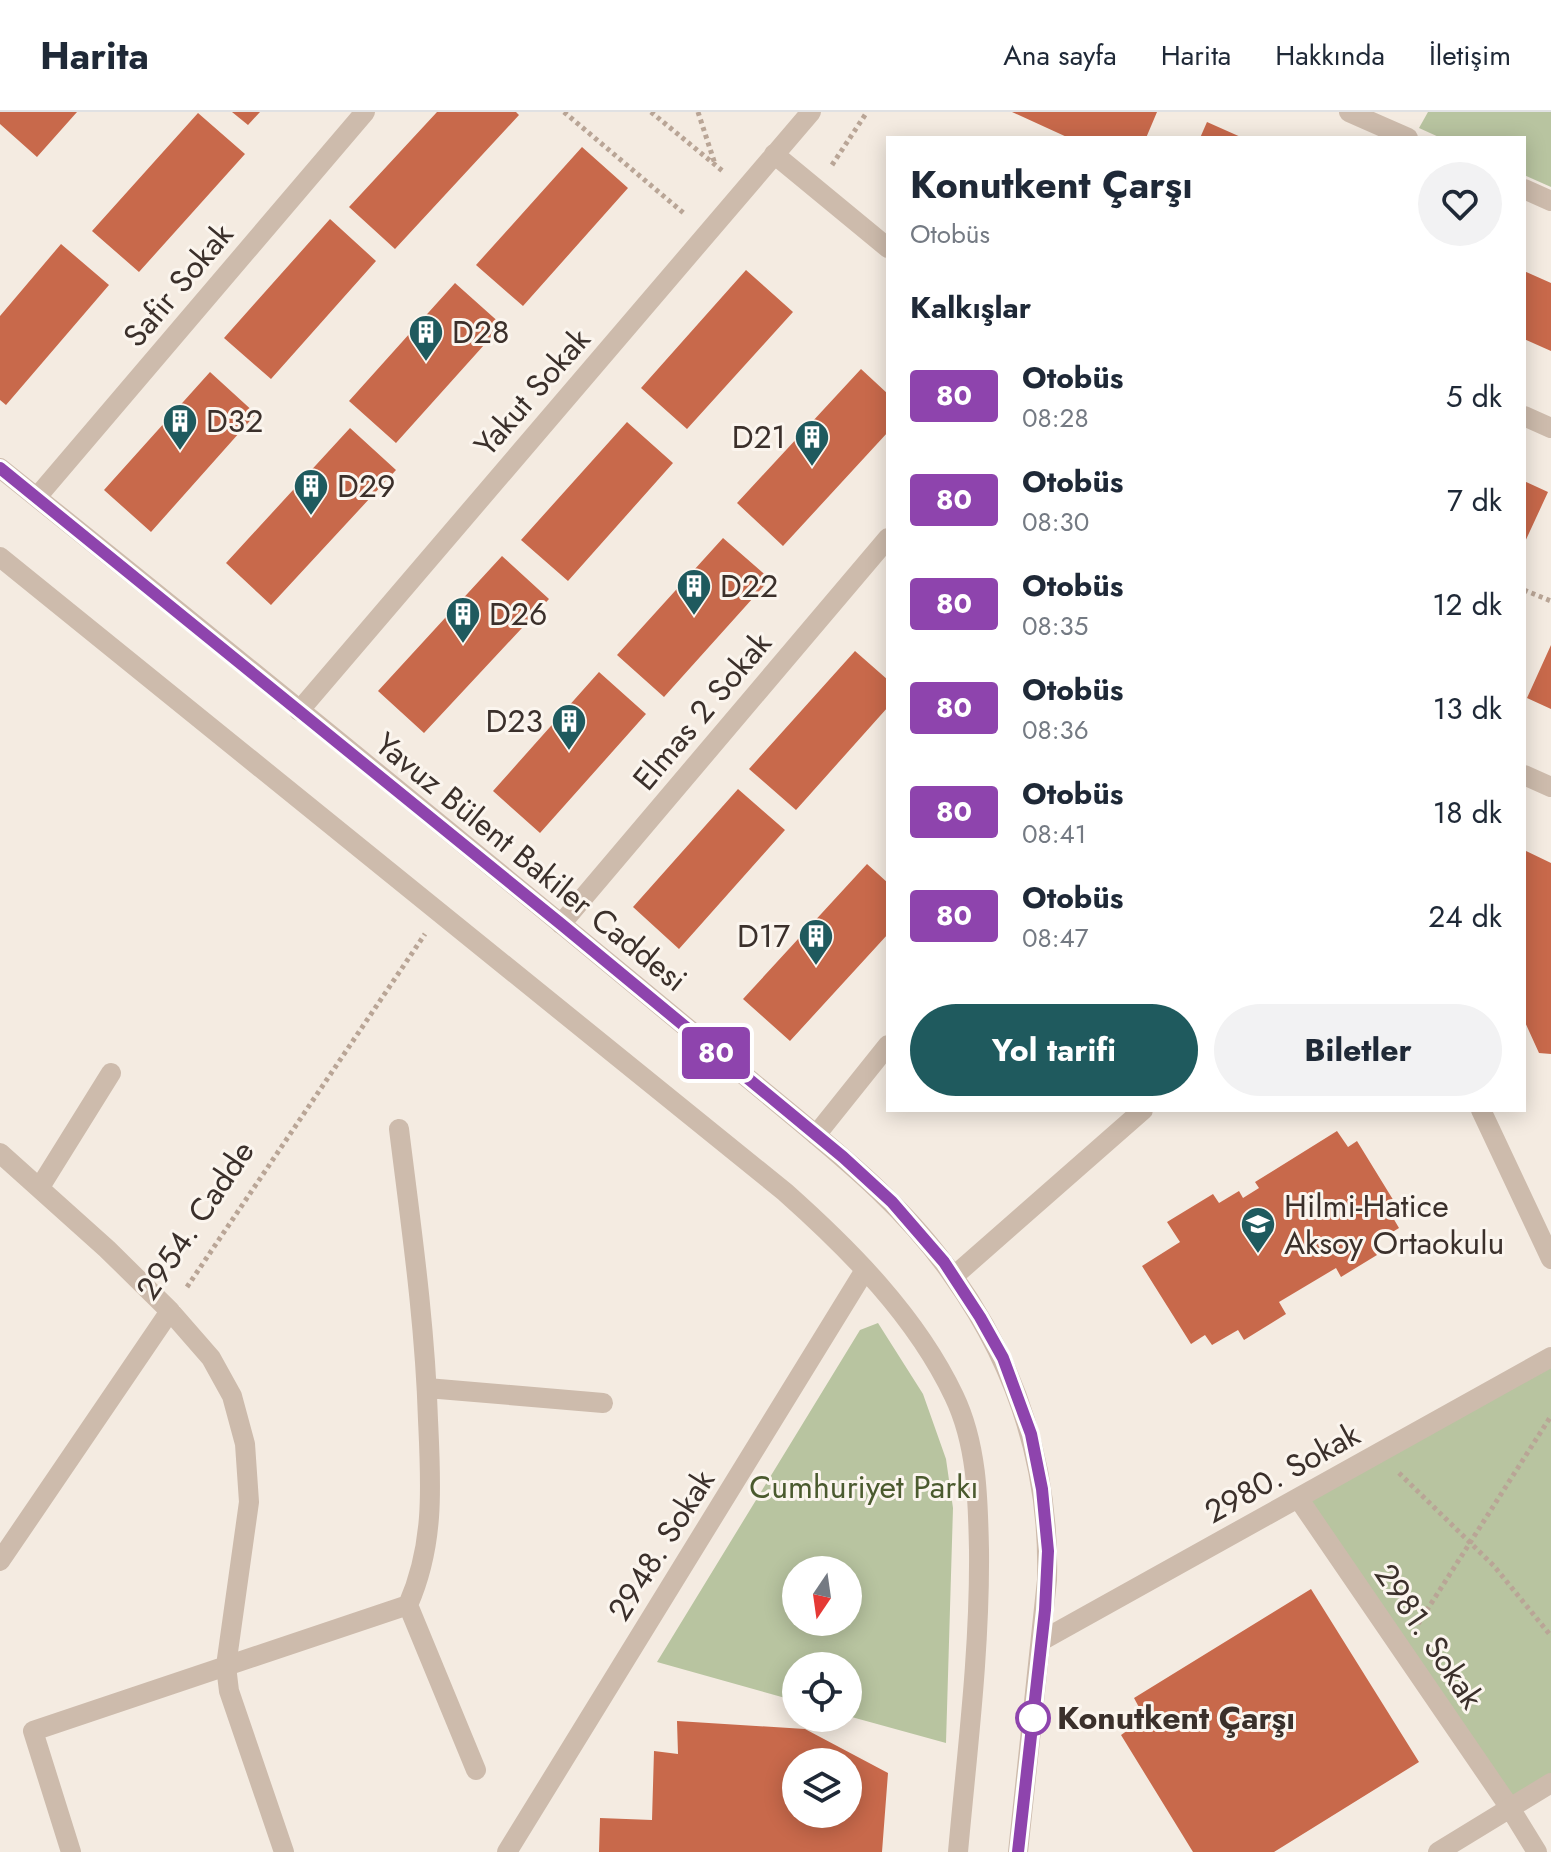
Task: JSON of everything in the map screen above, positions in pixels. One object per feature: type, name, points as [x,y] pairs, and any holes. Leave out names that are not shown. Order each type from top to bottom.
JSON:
[{"type":"street","name":"Safir Sokak","points":[[37,497],[365,112]]},
{"type":"street","name":"Yakut Sokak","points":[[299,711],[811,112]]},
{"type":"street","points":[[1349,112],[1403,136]]},
{"type":"street","points":[[774,154],[886,246]]},
{"type":"street","points":[[1526,190],[1551,201]]},
{"type":"street","points":[[1526,417],[1551,428]]},
{"type":"street","name":"Yavuz Bülent Bakiler Caddesi","points":[[0,468],[816,1135],[892,1202],[954,1276],[1003,1358],[1038,1460],[1048,1551],[1018,1852]]},
{"type":"street","name":"Elmas 2 Sokak","points":[[561,924],[886,540]]},
{"type":"street","points":[[0,557],[785,1192],[865,1270],[912,1327],[954,1395],[965,1422],[974,1463],[978,1513],[978,1604],[958,1852]]},
{"type":"street","points":[[1526,776],[1551,787]]},
{"type":"street","points":[[816,1135],[886,1048]]},
{"type":"street","points":[[40,1187],[111,1073]]},
{"type":"street","points":[[954,1276],[1141,1112]]},
{"type":"street","points":[[1482,1112],[1551,1259]]},
{"type":"street","points":[[399,1129],[419,1285],[431,1503],[425,1558],[408,1605],[476,1770]]},
{"type":"street","points":[[0,1153],[170,1311],[218,1369],[237,1411],[245,1444],[249,1502],[226,1666],[229,1691],[284,1852]]},
{"type":"street","name":"2948. Sokak","points":[[507,1852],[865,1270]]},
{"type":"street","name":"2954. Cadde","points":[[0,1561],[170,1311]]},
{"type":"street","name":"2980. Sokak","points":[[1041,1641],[1551,1357]]},
{"type":"street","points":[[427,1388],[603,1403]]},
{"type":"street","name":"2981. Sokak","points":[[1298,1498],[1538,1852]]},
{"type":"street","points":[[71,1852],[33,1731],[408,1605]]},
{"type":"street","points":[[1438,1852],[1551,1783]]},
{"type":"street","points":[[1538,1852],[1551,1844]]},
{"type":"path","points":[[564,112],[708,233]]},
{"type":"path","points":[[651,112],[745,189]]},
{"type":"path","points":[[698,112],[716,165]]},
{"type":"path","points":[[816,189],[867,112]]},
{"type":"path","points":[[1526,591],[1551,601]]},
{"type":"path","name":"2954. Cadde","points":[[170,1311],[439,913]]},
{"type":"path","points":[[1402,1650],[1551,1416]]},
{"type":"path","points":[[1378,1453],[1494,1566],[1551,1636]]},
{"type":"green space","points":[[1428,112],[1551,112],[1551,187],[1526,176],[1526,136],[1437,136],[1419,128]]},
{"type":"green space","name":"Cumhuriyet Parkı","points":[[878,1323],[923,1394],[946,1459],[953,1508],[946,1743],[862,1720],[862,1652],[782,1652],[782,1697],[657,1662],[860,1330]]},
{"type":"green space","points":[[1551,1357],[1551,1783],[1510,1808],[1298,1498]]},
{"type":"building","points":[[0,112],[77,112],[37,157],[0,124]]},
{"type":"building","points":[[232,112],[260,112],[248,125]]},
{"type":"building","points":[[437,112],[516,112],[519,115],[395,249],[349,207]]},
{"type":"building","points":[[1012,112],[1157,112],[1147,136],[1065,136]]},
{"type":"building","points":[[198,113],[245,154],[139,272],[92,231]]},
{"type":"building","points":[[1207,122],[1238,136],[1201,136]]},
{"type":"building","points":[[582,147],[628,188],[523,306],[476,265]]},
{"type":"building","points":[[330,219],[376,261],[271,379],[224,338]]},
{"type":"building","points":[[61,244],[109,285],[6,405],[0,400],[0,316]]},
{"type":"building","points":[[746,270],[793,312],[687,429],[641,388]]},
{"type":"building","points":[[1526,272],[1551,283],[1551,351],[1526,340]]},
{"type":"building","name":"D28","points":[[455,283],[502,325],[396,443],[349,401]]},
{"type":"building","name":"D21","points":[[861,369],[886,392],[886,434],[783,546],[737,503]]},
{"type":"building","name":"D32","points":[[210,372],[256,414],[151,532],[104,490]]},
{"type":"building","points":[[627,422],[673,463],[568,581],[521,540]]},
{"type":"building","name":"D29","points":[[350,428],[396,470],[271,605],[226,563]]},
{"type":"building","points":[[1526,482],[1548,492],[1526,540]]},
{"type":"building","name":"D22","points":[[723,538],[770,579],[664,697],[617,655]]},
{"type":"building","name":"D26","points":[[502,556],[549,599],[424,733],[378,691]]},
{"type":"building","points":[[1551,645],[1551,709],[1527,698]]},
{"type":"building","points":[[855,651],[886,678],[886,709],[796,810],[749,769]]},
{"type":"building","name":"D23","points":[[599,672],[646,714],[540,833],[493,791]]},
{"type":"building","points":[[738,789],[785,830],[679,949],[633,907]]},
{"type":"building","points":[[1526,851],[1551,863],[1551,1054],[1539,1053],[1526,1024]]},
{"type":"building","name":"D17","points":[[867,864],[886,881],[886,936],[790,1041],[743,999]]},
{"type":"building","name":"Hilmi-Hatice Aksoy Ortaokulu","points":[[1337,1131],[1348,1147],[1357,1141],[1400,1211],[1392,1216],[1399,1228],[1371,1245],[1377,1255],[1341,1277],[1336,1268],[1279,1302],[1286,1314],[1244,1340],[1238,1330],[1212,1345],[1205,1335],[1191,1344],[1142,1266],[1180,1242],[1167,1222],[1213,1194],[1219,1203],[1239,1191],[1243,1198],[1259,1188],[1255,1182]]},
{"type":"building","points":[[1311,1589],[1419,1762],[1274,1852],[1193,1852],[1121,1735],[1131,1728],[1126,1720],[1141,1711],[1134,1698]]},
{"type":"building","points":[[677,1721],[811,1732],[841,1748],[782,1748],[782,1828],[862,1828],[862,1759],[888,1773],[882,1852],[599,1852],[600,1818],[652,1820],[654,1751],[678,1754]]},
{"type":"bus line","name":"80","points":[[0,468],[843,1157],[892,1202],[944,1262],[1003,1358],[1031,1434],[1042,1489],[1048,1551],[1045,1610],[1018,1852]]},
{"type":"place","name":"D28","points":[[426,363]]},
{"type":"place","name":"D32","points":[[180,452]]},
{"type":"place","name":"D21","points":[[812,468]]},
{"type":"place","name":"D29","points":[[311,517]]},
{"type":"place","name":"D22","points":[[694,617]]},
{"type":"place","name":"D26","points":[[463,645]]},
{"type":"place","name":"D23","points":[[569,752]]},
{"type":"place","name":"D17","points":[[816,967]]},
{"type":"place","name":"Hilmi-Hatice Aksoy Ortaokulu","points":[[1258,1255]]},
{"type":"place","name":"Konutkent Çarşı","points":[[1033,1718]]}]
